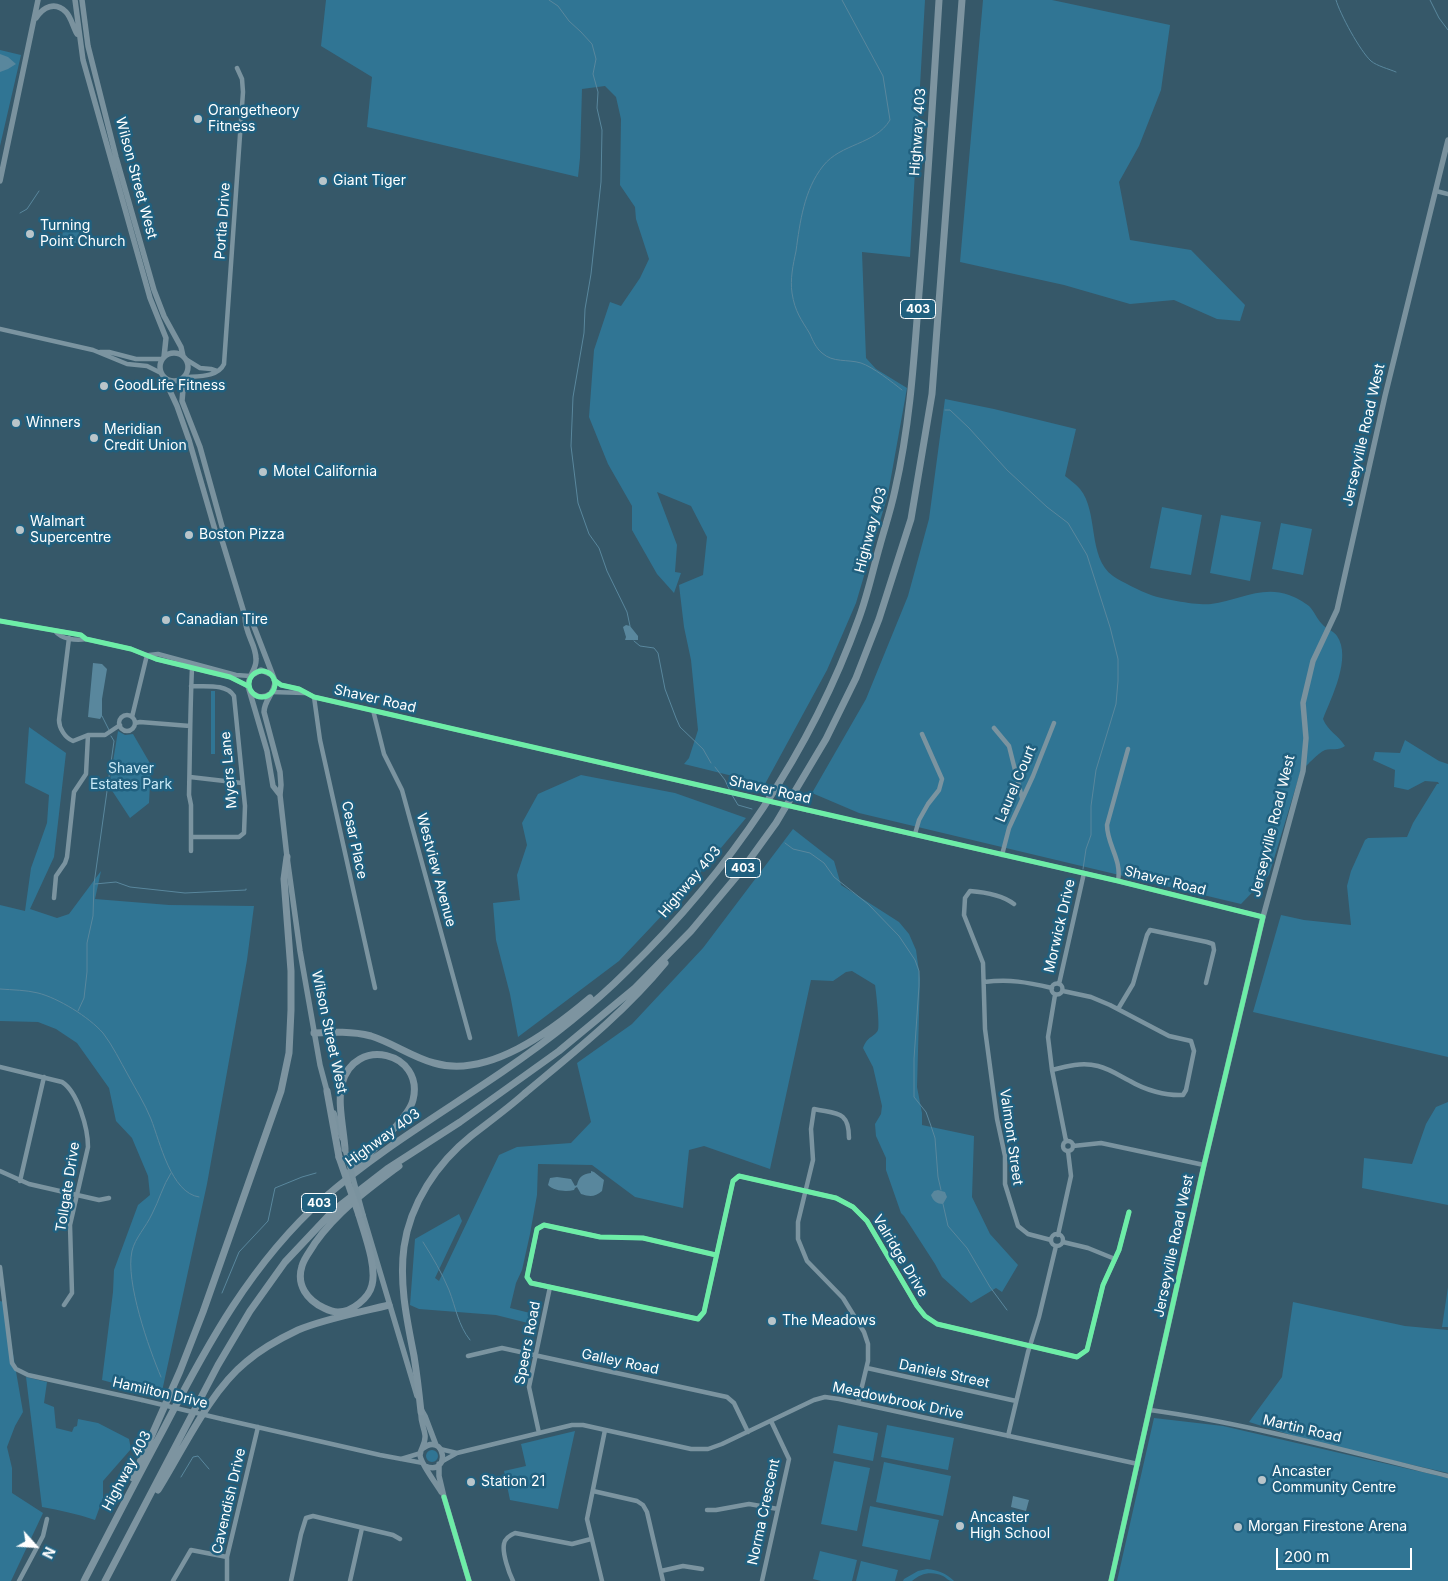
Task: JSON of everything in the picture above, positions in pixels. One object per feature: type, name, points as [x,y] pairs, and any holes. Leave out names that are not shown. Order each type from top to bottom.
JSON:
[{"type":"highway","name":"Highway 403","points":[[84,1581],[199,1361],[233,1304],[276,1247],[323,1199],[380,1154],[506,1069],[570,1022],[626,973],[670,926],[724,862],[758,816],[786,773],[816,718],[840,667],[861,613],[895,492],[910,404],[929,166],[939,0]]},
{"type":"highway","name":"Highway 403","points":[[135,1526],[218,1365],[250,1311],[285,1262],[334,1210],[387,1170],[460,1122],[559,1051],[635,988],[691,931],[742,870],[776,823],[826,739],[856,678],[879,619],[911,519],[932,394],[962,0]]},
{"type":"highway","points":[[114,1524],[180,1371],[203,1312],[281,1091],[288,1053],[292,1010],[284,879],[287,857]]},
{"type":"highway","points":[[314,1033],[354,1032],[372,1037],[436,1064],[449,1066],[483,1063],[528,1042],[563,1021],[607,984],[670,926]]},
{"type":"highway","points":[[422,1412],[403,1298],[402,1272],[404,1246],[410,1222],[418,1202],[432,1178],[453,1153],[599,1031],[654,977],[691,931]]},
{"type":"highway","points":[[323,1199],[398,1124],[413,1101],[412,1075],[405,1066],[394,1058],[373,1054],[357,1060],[346,1072],[341,1087],[345,1149]]},
{"type":"highway","points":[[327,1091],[339,1157],[361,1215],[371,1260],[372,1285],[368,1295],[358,1304],[338,1312],[328,1310],[310,1300],[304,1292],[300,1277],[302,1265],[311,1249],[340,1213],[460,1122]]},
{"type":"highway","points":[[135,1526],[226,1381],[245,1362],[269,1344],[299,1330],[389,1305]]},
{"type":"highway","name":"403","points":[[106,1581],[135,1526]]},
{"type":"main road","points":[[0,181],[38,0]]},
{"type":"main road","name":"Wilson Street West","points":[[75,0],[79,39],[90,89],[146,283],[166,338],[163,358]]},
{"type":"main road","name":"Wilson Street West","points":[[82,0],[88,46],[116,157],[154,290],[164,316],[185,358]]},
{"type":"main road","points":[[35,20],[44,8],[49,6],[59,7],[68,14],[79,39]]},
{"type":"main road","name":"Jerseyville Road West","points":[[1111,1581],[1204,1166],[1263,917],[1303,771],[1306,738],[1303,703],[1313,661],[1337,610],[1385,396],[1448,140]]},
{"type":"main road","points":[[221,537],[223,530],[200,447],[182,401],[185,378],[189,369],[185,358],[174,353],[163,358],[160,366],[162,374],[177,406],[189,440],[216,530],[221,537],[246,616],[245,627],[256,660],[256,666],[250,676],[249,688],[253,694],[262,697],[269,695],[275,686],[253,624],[246,616]]},
{"type":"main road","points":[[162,374],[170,381],[175,382],[185,378]]},
{"type":"main road","points":[[250,676],[256,671],[261,670],[266,671],[273,678]]},
{"type":"main road","name":"Wilson Street West","points":[[249,688],[267,752],[273,786],[280,796]]},
{"type":"main road","name":"Wilson Street West","points":[[271,692],[265,704],[264,712],[280,772],[280,796],[287,857],[314,1033],[327,1091],[345,1149],[361,1215],[422,1412],[430,1434],[438,1447]]},
{"type":"main road","name":"Wilson Street West","points":[[421,1451],[425,1435],[420,1418],[422,1412]]},
{"type":"main road","points":[[444,1497],[424,1465],[421,1451],[428,1445],[438,1447],[443,1455],[439,1476],[469,1581]]},
{"type":"main road","points":[[424,1465],[433,1468],[440,1463]]},
{"type":"street","name":"Portia Drive","points":[[217,372],[220,371],[224,364],[241,126],[243,92],[242,79],[238,68]]},
{"type":"street","points":[[1436,191],[1448,194]]},
{"type":"street","points":[[0,329],[99,352],[127,364],[147,366],[162,374]]},
{"type":"street","points":[[99,352],[109,352],[136,359],[163,358]]},
{"type":"street","points":[[185,358],[200,368],[211,369],[217,372]]},
{"type":"street","points":[[185,378],[211,375],[217,372]]},
{"type":"street","points":[[0,621],[81,635],[86,639]]},
{"type":"street","points":[[55,631],[59,636],[80,640],[86,639],[131,649],[156,660],[230,677],[249,688]]},
{"type":"street","points":[[69,638],[59,725],[70,740],[76,741],[88,735],[105,734],[120,726]]},
{"type":"street","points":[[147,655],[158,654],[236,675],[250,676]]},
{"type":"street","points":[[120,726],[124,730],[129,731],[135,723],[132,716],[147,655]]},
{"type":"street","points":[[191,851],[190,726],[192,668]]},
{"type":"street","name":"Shaver Road","points":[[273,678],[281,685],[299,689],[314,697],[1118,881],[1263,917]]},
{"type":"street","name":"Myers Lane","points":[[191,686],[220,688],[232,693],[245,806],[243,835],[236,838],[191,837]]},
{"type":"street","name":"Shaver Road","points":[[271,692],[304,693]]},
{"type":"street","name":"Cesar Place","points":[[314,697],[320,740],[375,988]]},
{"type":"street","name":"Westview Avenue","points":[[373,710],[384,754],[402,790],[470,1038]]},
{"type":"street","points":[[120,726],[122,717],[132,716]]},
{"type":"street","points":[[135,723],[190,726]]},
{"type":"street","name":"Laurel Court","points":[[1002,855],[1009,828],[1054,723]]},
{"type":"street","points":[[994,728],[1009,746],[1022,798]]},
{"type":"street","points":[[915,834],[923,811],[939,790],[942,779],[922,734]]},
{"type":"street","points":[[54,898],[56,876],[66,860],[74,792],[86,774],[88,735]]},
{"type":"street","points":[[1118,881],[1118,860],[1108,834],[1107,825],[1128,749]]},
{"type":"street","points":[[190,777],[242,783]]},
{"type":"street","name":"Morwick Drive","points":[[1059,984],[1084,874]]},
{"type":"street","name":"Valmont Street","points":[[1014,904],[1007,899],[970,891],[965,898],[964,915],[983,963],[985,1029],[997,1119],[1005,1156],[1005,1184],[1018,1226],[1028,1234],[1051,1240]]},
{"type":"street","points":[[1118,1009],[1133,984],[1150,930],[1213,944],[1214,950],[1206,983]]},
{"type":"street","points":[[984,982],[1005,979],[1029,982],[1052,988]]},
{"type":"street","points":[[1052,988],[1054,985],[1059,984],[1063,990],[1091,997],[1168,1036],[1191,1041],[1194,1051],[1186,1090],[1183,1095],[1177,1096],[1147,1089],[1097,1065],[1076,1064],[1052,1070]]},
{"type":"street","points":[[1052,988],[1052,993],[1056,995],[1060,994],[1063,990]]},
{"type":"street","name":"Morwick Drive","points":[[1056,995],[1048,1036],[1052,1070],[1066,1141]]},
{"type":"street","name":"Tollgate Drive","points":[[0,1067],[65,1084],[80,1108],[88,1147],[70,1224],[72,1293],[64,1305]]},
{"type":"street","points":[[20,1181],[44,1077]]},
{"type":"street","points":[[849,1138],[848,1122],[843,1117],[814,1109],[810,1130],[813,1160],[798,1228],[801,1250],[810,1265],[843,1298],[862,1329],[868,1344],[867,1368],[858,1403]]},
{"type":"street","points":[[1068,1151],[1062,1147],[1066,1141],[1070,1142],[1073,1146]]},
{"type":"street","points":[[1073,1146],[1101,1143],[1204,1166]]},
{"type":"street","points":[[1068,1151],[1072,1150],[1073,1146]]},
{"type":"street","points":[[1058,1235],[1071,1176],[1068,1151]]},
{"type":"street","points":[[0,1171],[20,1181],[77,1196],[99,1200],[109,1198]]},
{"type":"street","name":"Valridge Drive","points":[[716,1255],[643,1238],[600,1237],[544,1225],[537,1229],[527,1277],[531,1283],[698,1319],[704,1312],[733,1180],[739,1176],[842,1200],[853,1206],[862,1214],[872,1228],[915,1303],[930,1319],[947,1327],[1077,1357],[1083,1355],[1087,1350],[1103,1285],[1115,1259]]},
{"type":"street","points":[[1062,1242],[1088,1248],[1115,1259],[1129,1212]]},
{"type":"street","points":[[1056,1246],[1052,1244],[1051,1240],[1054,1236],[1058,1235]]},
{"type":"street","points":[[1058,1235],[1062,1238],[1062,1242]]},
{"type":"street","points":[[1056,1246],[1060,1246],[1062,1242]]},
{"type":"street","points":[[1008,1436],[1056,1246]]},
{"type":"street","name":"Hamilton Drive","points":[[0,1267],[12,1363],[16,1369],[28,1375],[424,1465]]},
{"type":"street","name":"Speers Road","points":[[539,1433],[529,1390],[550,1287]]},
{"type":"street","name":"Galley Road","points":[[468,1356],[502,1348],[727,1397],[734,1403],[748,1432]]},
{"type":"street","name":"Daniels Street","points":[[867,1368],[1016,1401]]},
{"type":"street","name":"Meadowbrook Drive","points":[[440,1463],[457,1453],[572,1425],[606,1430],[700,1450],[716,1447],[822,1397],[832,1397],[1138,1464]]},
{"type":"street","name":"Martin Road","points":[[1150,1410],[1191,1416],[1448,1476]]},
{"type":"street","name":"Norma Crescent","points":[[762,1581],[789,1459],[771,1421]]},
{"type":"street","name":"Cavendish Drive","points":[[227,1581],[227,1557],[258,1427]]},
{"type":"street","points":[[602,1581],[587,1519],[606,1430]]},
{"type":"street","name":"Meadowbrook Drive","points":[[438,1447],[457,1453]]},
{"type":"street","points":[[401,1459],[421,1451]]},
{"type":"street","points":[[593,1491],[637,1501],[643,1505],[647,1512],[663,1581]]},
{"type":"street","points":[[707,1510],[749,1504],[778,1509]]},
{"type":"street","points":[[291,1581],[306,1518],[313,1516],[392,1535],[400,1539]]},
{"type":"street","points":[[19,1581],[43,1536],[47,1519]]},
{"type":"street","points":[[350,1581],[362,1528]]},
{"type":"street","points":[[513,1581],[504,1553],[504,1544],[508,1536],[515,1533],[572,1544],[591,1539]]},
{"type":"street","points":[[174,1581],[191,1550],[227,1557]]},
{"type":"street","points":[[660,1571],[683,1566],[702,1569]]},
{"type":"green space","points":[[326,0],[925,0],[910,257],[862,252],[866,358],[876,369],[907,388],[888,494],[856,603],[827,670],[765,784],[684,764],[689,758],[698,730],[691,660],[684,627],[679,585],[703,575],[707,537],[691,506],[657,492],[677,545],[675,572],[681,573],[674,593],[657,574],[632,530],[632,506],[608,464],[589,417],[594,350],[610,302],[621,306],[640,278],[649,259],[636,219],[635,207],[620,185],[621,119],[616,97],[605,86],[582,89],[578,177],[367,127],[372,77],[321,46]]},
{"type":"green space","points":[[983,0],[1052,0],[1170,25],[1161,90],[1139,146],[1119,182],[1130,240],[1191,250],[1245,305],[1240,321],[1217,319],[1174,300],[1130,304],[1064,285],[960,262]]},
{"type":"green space","points":[[0,50],[21,55],[0,146]]},
{"type":"green space","points":[[65,220],[81,222],[77,243],[61,242]]},
{"type":"green space","points":[[945,399],[1076,429],[1065,476],[1078,487],[1086,499],[1100,558],[1105,568],[1113,576],[1151,595],[1199,604],[1211,604],[1259,593],[1279,592],[1289,595],[1309,606],[1322,624],[1337,636],[1341,645],[1342,655],[1339,678],[1323,719],[1345,746],[1325,750],[1300,773],[1269,875],[1241,904],[859,813],[812,793],[866,699],[908,596],[929,519]]},
{"type":"green space","points":[[1162,507],[1202,515],[1191,575],[1150,568]]},
{"type":"green space","points":[[1221,515],[1261,522],[1250,581],[1210,573]]},
{"type":"green space","points":[[1281,523],[1312,529],[1303,575],[1272,569]]},
{"type":"green space","points":[[211,691],[215,691],[215,754],[211,754]]},
{"type":"green space","points":[[29,727],[66,753],[54,857],[30,909],[57,918],[69,914],[101,871],[95,899],[169,905],[254,906],[247,960],[207,1184],[161,1396],[102,1380],[114,1270],[138,1205],[150,1195],[148,1176],[132,1138],[116,1121],[109,1088],[77,1043],[56,1029],[38,1022],[0,1021],[0,905],[25,911],[31,868],[47,823],[49,795],[25,783]]},
{"type":"green space","name":"Shaver Estates Park","points":[[118,731],[125,735],[133,734],[151,765],[149,803],[130,818],[109,786]]},
{"type":"green space","points":[[1405,740],[1439,761],[1448,764],[1448,1057],[1253,1012],[1281,915],[1304,920],[1351,925],[1347,886],[1351,871],[1365,840],[1368,838],[1407,837],[1413,823],[1437,784],[1439,784],[1438,782],[1425,781],[1408,790],[1394,787],[1395,770],[1373,760],[1375,752],[1400,753]]},
{"type":"green space","points":[[581,775],[675,793],[746,818],[685,891],[619,961],[518,1037],[510,994],[496,940],[493,903],[520,900],[517,875],[527,845],[522,823],[538,794]]},
{"type":"green space","points":[[793,829],[834,861],[841,885],[899,922],[909,934],[916,950],[920,979],[917,1087],[922,1113],[922,1125],[974,1136],[972,1197],[990,1234],[1018,1265],[1002,1292],[996,1288],[971,1303],[942,1277],[901,1213],[886,1170],[886,1158],[876,1136],[875,1124],[881,1114],[882,1106],[873,1067],[863,1048],[878,1030],[875,985],[852,971],[846,972],[833,981],[811,980],[770,1169],[704,1146],[689,1150],[683,1208],[635,1197],[592,1165],[538,1164],[537,1195],[530,1234],[522,1270],[516,1283],[510,1308],[538,1315],[536,1325],[496,1315],[419,1309],[410,1305],[415,1239],[459,1214],[462,1221],[435,1278],[439,1281],[499,1155],[517,1147],[571,1143],[591,1122],[577,1063],[632,1024],[703,948]]},
{"type":"green space","points":[[1448,1102],[1448,1205],[1362,1188],[1364,1158],[1412,1164],[1426,1124],[1436,1107]]},
{"type":"green space","points":[[1448,1287],[1448,1327],[1442,1327]]},
{"type":"green space","points":[[0,1301],[4,1302],[23,1412],[7,1447],[12,1468],[12,1493],[43,1513],[11,1581],[0,1581]]},
{"type":"green space","points":[[1293,1302],[1405,1326],[1448,1330],[1448,1473],[1317,1443],[1249,1422],[1282,1377]]},
{"type":"green space","points":[[26,1377],[47,1382],[44,1403],[54,1407],[56,1428],[72,1432],[74,1427],[77,1426],[78,1419],[98,1423],[129,1439],[131,1449],[103,1481],[103,1498],[95,1520],[42,1507]]},
{"type":"green space","points":[[1154,1418],[1223,1426],[1448,1478],[1448,1581],[1117,1581]]},
{"type":"green space","points":[[838,1425],[878,1433],[873,1461],[833,1453]]},
{"type":"green space","points":[[887,1425],[954,1438],[948,1470],[881,1457]]},
{"type":"green space","points":[[575,1431],[558,1509],[510,1500],[504,1471],[526,1466],[521,1444]]},
{"type":"green space","points":[[430,1450],[434,1450],[438,1456],[434,1462],[430,1462],[426,1458],[426,1454]]},
{"type":"green space","points":[[834,1461],[870,1468],[857,1531],[821,1524]]},
{"type":"green space","points":[[884,1462],[951,1476],[943,1516],[876,1502]]},
{"type":"green space","points":[[870,1506],[939,1520],[930,1560],[862,1546]]},
{"type":"green space","points":[[820,1551],[857,1560],[852,1581],[821,1581],[813,1579]]},
{"type":"green space","points":[[861,1561],[898,1570],[895,1581],[856,1581]]},
{"type":"green space","points":[[927,1569],[942,1572],[954,1581],[939,1574],[931,1573],[915,1578],[912,1581],[903,1581],[918,1571]]},
{"type":"shaded area","points":[[0,54],[8,57],[16,64],[0,72]]},
{"type":"shaded area","points":[[626,625],[630,626],[638,636],[638,640],[625,640],[623,627]]},
{"type":"shaded area","points":[[93,663],[102,664],[107,669],[102,699],[102,716],[100,719],[88,717]]},
{"type":"shaded area","points":[[591,1171],[604,1180],[602,1191],[595,1195],[581,1194],[577,1187],[574,1190],[564,1191],[553,1189],[548,1185],[550,1178],[557,1177],[571,1179],[575,1186],[581,1176],[591,1173]]},
{"type":"shaded area","points":[[934,1191],[945,1192],[947,1197],[943,1204],[936,1202],[931,1195]]},
{"type":"shaded area","points":[[1013,1496],[1029,1500],[1026,1511],[1011,1507]]},
{"type":"waterway","points":[[549,0],[558,6],[569,21],[592,44],[596,59],[593,74],[598,92],[597,108],[602,130],[601,182],[591,274],[585,309],[584,333],[573,397],[571,446],[578,503],[589,534],[599,548],[607,571],[627,612],[630,626]]},
{"type":"waterway","points":[[842,0],[883,76],[890,120],[876,134],[830,158],[811,185],[801,218],[792,272],[792,293],[799,315],[822,353],[831,358],[866,365],[902,390]]},
{"type":"waterway","points":[[1336,0],[1361,49],[1371,61],[1396,72]]},
{"type":"waterway","points":[[1430,0],[1439,18],[1448,30]]},
{"type":"waterway","points":[[20,213],[27,209],[39,191]]},
{"type":"waterway","points":[[945,410],[950,410],[1007,470],[1047,507],[1068,523],[1087,555],[1110,627],[1118,659],[1116,704],[1096,770],[1091,806],[1091,835],[1086,849],[1083,869]]},
{"type":"waterway","points":[[634,641],[640,646],[654,648],[658,653],[665,689],[680,727],[703,749],[711,763]]},
{"type":"waterway","points":[[102,716],[109,730]]},
{"type":"waterway","points":[[78,1011],[84,998],[87,972],[87,943],[93,916],[94,884],[114,741],[111,736]]},
{"type":"waterway","points":[[715,767],[725,780],[730,791]]},
{"type":"waterway","points":[[732,795],[738,805],[752,809]]},
{"type":"waterway","points":[[785,843],[793,849],[810,853],[824,863],[834,877],[868,904],[899,936],[915,960],[919,971],[919,986],[914,1059],[914,1097],[926,1112],[935,1138],[941,1190]]},
{"type":"waterway","points":[[95,884],[116,882],[130,887],[185,893],[246,889]]},
{"type":"waterway","points":[[0,989],[46,995],[82,1015],[103,1033],[146,1108],[174,1177],[189,1193],[199,1197]]},
{"type":"waterway","points":[[161,1377],[139,1315],[131,1264],[133,1246],[152,1214],[171,1173]]},
{"type":"waterway","points":[[222,1293],[239,1252],[268,1221],[275,1188],[316,1173]]},
{"type":"waterway","points":[[943,1204],[948,1226],[967,1248],[990,1287],[1007,1310]]},
{"type":"waterway","points":[[423,1242],[449,1290],[460,1322],[470,1340]]},
{"type":"waterway","points":[[181,1477],[193,1457],[198,1456],[209,1469]]},
{"type":"cycle path","points":[[0,621],[81,635],[86,639],[131,649],[156,659],[230,677],[248,686]]},
{"type":"cycle path","points":[[262,671],[271,675],[275,684],[271,693],[262,697],[253,693],[249,684],[253,675],[262,671]]},
{"type":"cycle path","points":[[274,680],[281,685],[299,689],[314,697],[1118,881],[1263,917],[1204,1165],[1111,1581]]},
{"type":"cycle path","points":[[716,1255],[643,1238],[600,1237],[544,1225],[537,1229],[527,1277],[531,1283],[698,1319],[704,1312],[733,1181],[739,1176],[836,1198],[853,1207],[867,1221],[917,1306],[925,1316],[937,1324],[1077,1357],[1087,1350],[1103,1285],[1119,1250],[1129,1212]]},
{"type":"cycle path","points":[[444,1497],[469,1581]]},
{"type":"place","name":"Orangetheory Fitness","points":[[198,119]]},
{"type":"place","name":"Giant Tiger","points":[[323,181]]},
{"type":"place","name":"Turning Point Church","points":[[30,234]]},
{"type":"place","name":"GoodLife Fitness","points":[[104,386]]},
{"type":"place","name":"Winners","points":[[16,423]]},
{"type":"place","name":"Meridian Credit Union","points":[[94,438]]},
{"type":"place","name":"Motel California","points":[[263,472]]},
{"type":"place","name":"Walmart Supercentre","points":[[20,530]]},
{"type":"place","name":"Boston Pizza","points":[[189,535]]},
{"type":"place","name":"Canadian Tire","points":[[166,620]]},
{"type":"place","name":"The Meadows","points":[[772,1321]]},
{"type":"place","name":"Ancaster Community Centre","points":[[1262,1480]]},
{"type":"place","name":"Station 21","points":[[471,1482]]},
{"type":"place","name":"Ancaster High School","points":[[960,1526]]},
{"type":"place","name":"Morgan Firestone Arena","points":[[1238,1527]]}]
